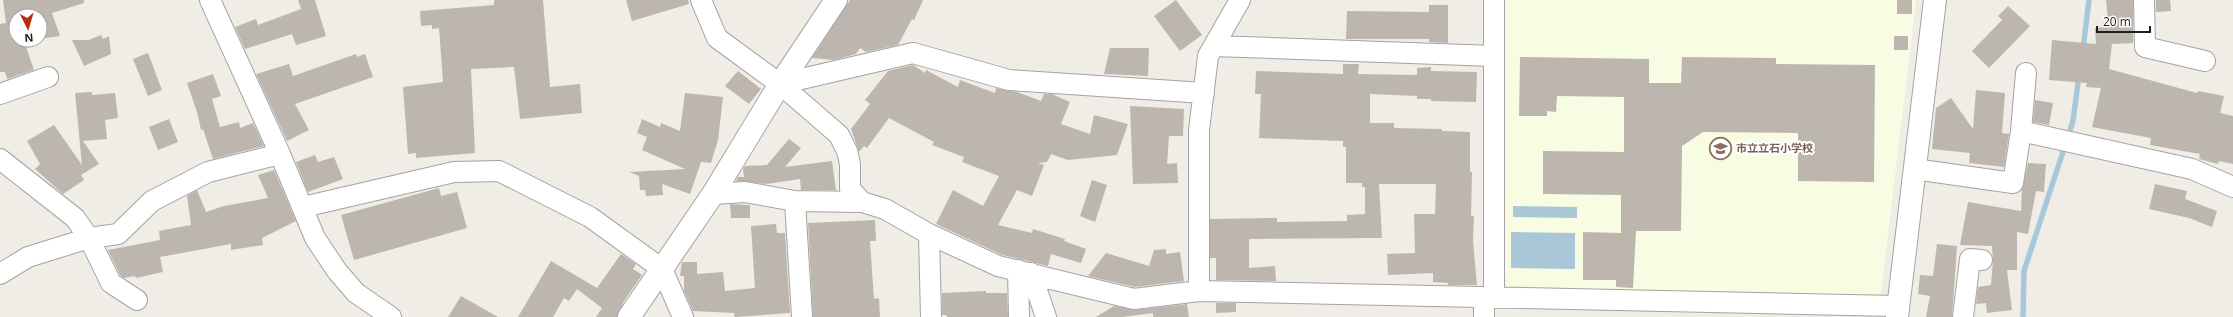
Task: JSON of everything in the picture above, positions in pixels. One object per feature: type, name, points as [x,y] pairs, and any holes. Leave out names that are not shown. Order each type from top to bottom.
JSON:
[{"type":"street","points":[[210,0],[280,154],[315,238],[337,271],[356,293],[391,317]]},
{"type":"street","points":[[701,0],[717,38],[780,84],[839,135],[847,151],[850,164],[850,189],[862,202]]},
{"type":"street","points":[[629,317],[713,194],[780,84],[836,0]]},
{"type":"street","points":[[1198,291],[1199,130],[1208,56],[1240,0]]},
{"type":"street","points":[[1484,317],[1489,297],[1494,0]]},
{"type":"street","points":[[713,194],[745,192],[795,201],[862,202],[885,210],[930,234],[998,266],[1134,299],[1198,291],[1489,297],[1783,310],[1897,311],[1935,0]]},
{"type":"street","points":[[2144,0],[2145,47],[2205,61]]},
{"type":"street","points":[[1214,46],[1494,56]]},
{"type":"street","points":[[780,84],[913,53],[1009,80],[1204,93]]},
{"type":"street","points":[[1914,170],[2013,183],[2021,131],[2026,74]]},
{"type":"street","points":[[0,94],[48,77]]},
{"type":"street","points":[[2021,131],[2192,169],[2233,187]]},
{"type":"street","points":[[0,274],[28,257],[89,238],[118,234],[152,201],[208,172],[280,154]]},
{"type":"street","points":[[0,159],[75,218],[89,238],[111,283],[137,300]]},
{"type":"street","points":[[303,207],[454,172],[499,171],[590,218],[662,269],[683,317]]},
{"type":"street","points":[[795,201],[802,317]]},
{"type":"street","points":[[930,234],[931,317]]},
{"type":"street","points":[[1963,317],[1970,259],[1982,260]]},
{"type":"street","points":[[1019,317],[1024,272]]},
{"type":"street","points":[[1024,272],[1046,317]]},
{"type":"shaded area","points":[[1498,0],[1916,0],[1880,301],[1497,295]]},
{"type":"water","points":[[1513,206],[1577,207],[1577,218],[1513,217]]},
{"type":"water","points":[[1511,232],[1575,233],[1575,269],[1511,268]]},
{"type":"building","points":[[3,0],[84,0],[84,3],[52,13],[60,36],[48,38],[48,8],[8,8],[8,48],[26,48],[34,70],[7,79],[5,72],[0,72],[0,24],[6,23]]},
{"type":"building","points":[[298,0],[315,0],[326,36],[296,45],[292,34],[245,49],[235,27],[256,19],[258,25],[301,9]]},
{"type":"building","points":[[494,0],[543,0],[550,87],[580,84],[582,113],[520,119],[514,67],[471,69],[475,153],[416,158],[416,153],[408,154],[403,87],[443,82],[439,28],[432,29],[432,25],[421,26],[420,11],[494,5]]},
{"type":"building","points":[[626,0],[688,0],[689,4],[632,21]]},
{"type":"building","points":[[850,0],[923,0],[914,20],[912,19],[898,45],[866,52],[860,48],[856,54],[834,60],[812,58]]},
{"type":"building","points":[[1176,0],[1202,35],[1180,51],[1154,16]]},
{"type":"building","points":[[1897,0],[1912,0],[1912,14],[1897,14]]},
{"type":"building","points":[[2106,0],[2133,0],[2133,43],[2112,44],[2109,69],[2197,93],[2198,91],[2224,96],[2220,113],[2233,116],[2233,164],[2219,161],[2218,164],[2199,159],[2200,154],[2150,145],[2151,138],[2092,127],[2101,88],[2086,87],[2087,83],[2049,80],[2052,40],[2096,44],[2095,28],[2104,27],[2103,22],[2108,22]]},
{"type":"building","points":[[2156,0],[2170,0],[2171,11],[2156,12]]},
{"type":"building","points":[[1429,5],[1448,5],[1448,43],[1429,42],[1429,39],[1346,39],[1347,11],[1429,12]]},
{"type":"building","points":[[2008,6],[2030,26],[1989,68],[1972,51],[2002,20],[1998,16]]},
{"type":"building","points":[[101,35],[103,39],[109,36],[111,54],[84,66],[72,40],[89,40]]},
{"type":"building","points":[[1894,36],[1908,36],[1908,50],[1894,50]]},
{"type":"building","points":[[1110,48],[1149,48],[1148,76],[1104,74]]},
{"type":"building","points":[[148,53],[162,90],[148,96],[133,59]]},
{"type":"building","points":[[356,54],[357,57],[365,54],[373,77],[295,104],[309,130],[287,141],[256,74],[289,64],[293,76]]},
{"type":"building","points":[[1520,57],[1649,59],[1649,83],[1681,83],[1682,57],[1776,58],[1776,64],[1875,65],[1874,182],[1798,181],[1798,133],[1703,132],[1682,146],[1681,231],[1636,231],[1633,288],[1616,287],[1616,280],[1583,280],[1583,232],[1621,233],[1621,195],[1543,194],[1543,151],[1624,152],[1624,97],[1557,96],[1556,112],[1547,111],[1547,116],[1519,116]]},
{"type":"building","points":[[1343,64],[1359,64],[1358,74],[1417,75],[1417,68],[1431,67],[1431,71],[1477,72],[1476,102],[1431,101],[1431,99],[1417,99],[1417,96],[1370,94],[1370,123],[1394,123],[1394,128],[1442,129],[1442,131],[1470,132],[1470,172],[1472,172],[1471,216],[1474,216],[1473,241],[1477,285],[1448,285],[1448,283],[1433,282],[1433,273],[1388,275],[1387,254],[1415,253],[1414,214],[1435,214],[1436,184],[1379,184],[1382,238],[1249,239],[1249,268],[1275,266],[1276,281],[1216,280],[1216,258],[1210,258],[1210,219],[1277,218],[1277,222],[1347,221],[1347,215],[1365,214],[1365,187],[1362,187],[1362,183],[1346,183],[1346,147],[1343,147],[1343,141],[1259,138],[1261,94],[1255,94],[1256,71],[1343,74]]},
{"type":"building","points":[[913,65],[925,73],[926,70],[958,87],[960,80],[995,93],[996,88],[1017,92],[1041,101],[1044,94],[1052,94],[1070,102],[1061,124],[1090,134],[1094,115],[1128,124],[1117,155],[1068,160],[1051,154],[1047,162],[1038,163],[1044,165],[1032,196],[1017,190],[998,225],[1032,233],[1033,229],[1065,239],[1064,241],[1086,249],[1081,263],[1051,254],[1048,266],[1002,255],[936,224],[953,190],[983,206],[999,176],[962,162],[964,157],[932,145],[934,142],[889,118],[867,148],[864,146],[859,152],[851,129],[870,104],[865,100],[888,71]]},
{"type":"building","points":[[738,71],[761,89],[749,104],[725,86]]},
{"type":"building","points":[[213,74],[221,96],[212,99],[220,127],[239,122],[240,128],[253,123],[264,146],[213,159],[203,129],[201,130],[197,112],[187,83]]},
{"type":"building","points":[[1976,90],[2005,93],[2002,133],[2009,134],[2004,167],[1969,163],[1970,153],[1932,149],[1936,108],[1951,98],[1973,129]]},
{"type":"building","points":[[92,92],[92,95],[115,93],[118,118],[105,120],[107,139],[83,141],[99,164],[81,175],[84,180],[63,194],[35,169],[40,164],[27,141],[54,125],[82,165],[75,93]]},
{"type":"building","points":[[685,93],[723,97],[718,140],[711,163],[701,162],[690,194],[662,184],[663,195],[646,196],[645,190],[640,190],[639,176],[629,172],[685,169],[642,150],[647,137],[637,133],[642,119],[660,127],[661,123],[680,131]]},
{"type":"building","points":[[2035,100],[2053,103],[2049,125],[2033,122]]},
{"type":"building","points":[[1130,106],[1184,109],[1183,136],[1169,136],[1167,164],[1177,163],[1178,183],[1133,184]]},
{"type":"building","points":[[169,119],[178,142],[158,150],[149,127]]},
{"type":"building","points":[[789,139],[801,148],[785,167],[832,161],[836,190],[801,190],[800,179],[767,184],[736,181],[738,177],[744,177],[743,169],[745,166],[767,165]]},
{"type":"building","points":[[315,155],[318,162],[334,157],[343,179],[308,192],[296,162]]},
{"type":"building","points":[[2028,163],[2046,164],[2044,192],[2036,191],[2028,234],[2017,232],[2017,270],[2007,270],[2012,310],[1987,313],[1986,303],[1976,304],[1978,287],[1991,285],[1993,261],[1992,246],[1960,245],[1968,202],[2021,211],[2022,190]]},
{"type":"building","points":[[274,170],[296,221],[262,238],[263,245],[231,250],[231,244],[160,257],[163,272],[136,278],[135,276],[124,278],[120,275],[108,250],[160,240],[159,231],[191,225],[187,196],[197,190],[206,212],[224,206],[268,198],[258,175]]},
{"type":"building","points":[[1092,180],[1107,185],[1095,222],[1080,216]]},
{"type":"building","points":[[2155,184],[2187,191],[2185,199],[2217,211],[2212,227],[2189,218],[2149,209]]},
{"type":"building","points":[[439,188],[441,196],[457,192],[467,228],[354,260],[341,215]]},
{"type":"building","points":[[730,204],[750,205],[750,218],[731,218]]},
{"type":"building","points":[[875,220],[876,241],[870,241],[874,299],[879,298],[880,317],[813,317],[808,223]]},
{"type":"building","points":[[776,224],[777,233],[785,233],[790,313],[735,317],[734,313],[693,311],[684,291],[684,276],[680,276],[682,262],[697,262],[697,274],[723,272],[725,291],[755,288],[751,226]]},
{"type":"building","points":[[1937,244],[1957,246],[1952,317],[1926,317],[1930,296],[1918,294],[1920,275],[1933,276]]},
{"type":"building","points":[[1166,249],[1166,254],[1180,252],[1184,281],[1135,287],[1088,276],[1106,253],[1149,266],[1154,250]]},
{"type":"building","points":[[621,254],[636,264],[633,269],[642,275],[624,301],[617,317],[596,317],[602,308],[577,289],[569,301],[564,298],[553,317],[518,317],[551,261],[597,288]]},
{"type":"building","points":[[986,291],[986,293],[1007,293],[1008,317],[947,317],[946,315],[942,315],[942,293]]},
{"type":"building","points":[[461,296],[498,317],[448,317]]},
{"type":"building","points":[[1216,303],[1236,303],[1236,312],[1216,313]]},
{"type":"building","points":[[1187,304],[1189,317],[1153,317],[1153,313],[1122,317],[1096,317],[1114,306],[1135,310]]},
{"type":"waterway","points":[[2083,49],[2089,0]]},
{"type":"waterway","points":[[2023,317],[2024,271],[2073,121],[2079,75]]},
{"type":"place","name":"市立立石小学校","points":[[1720,148]]}]
